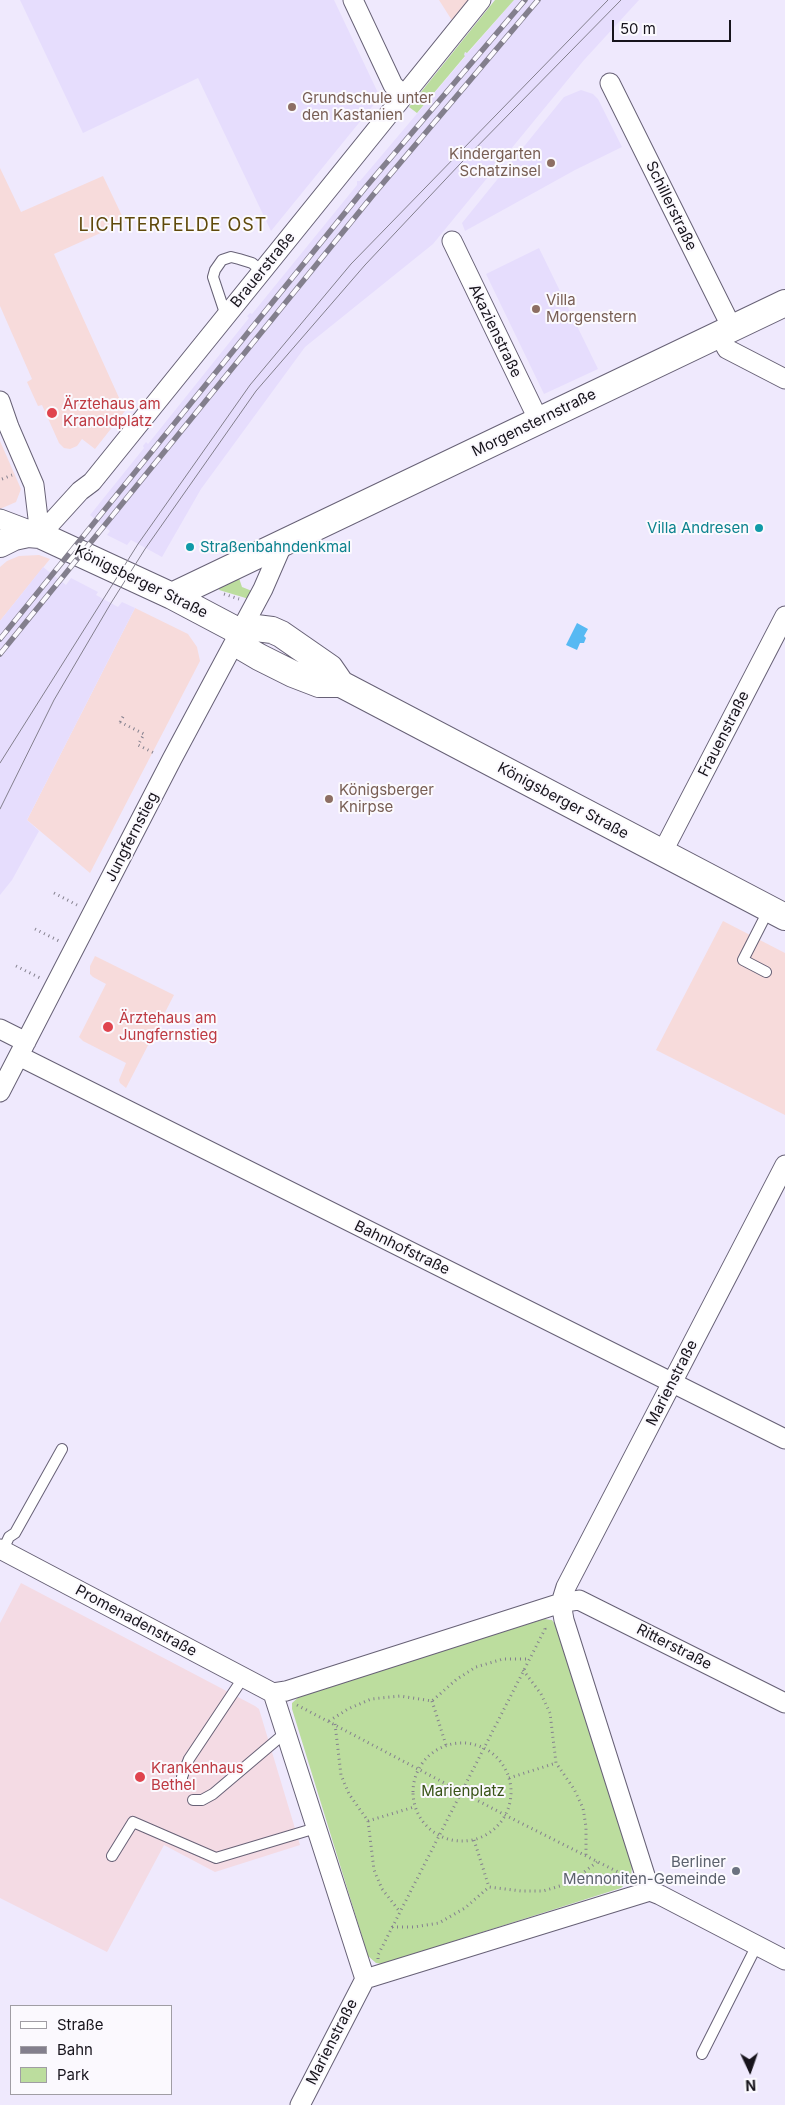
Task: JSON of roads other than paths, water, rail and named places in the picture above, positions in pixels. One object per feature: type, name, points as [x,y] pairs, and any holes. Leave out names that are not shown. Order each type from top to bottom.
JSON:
[{"type":"main road","name":"Morgensternstraße","points":[[172,596],[785,303]]},
{"type":"main road","points":[[0,544],[21,536],[40,535]]},
{"type":"main road","name":"Königsberger Straße","points":[[40,535],[172,596],[240,632],[242,647],[293,674],[320,684],[341,684],[777,913]]},
{"type":"street","points":[[353,0],[393,85],[404,96]]},
{"type":"street","name":"Brauerstraße","points":[[40,535],[80,491],[92,482],[481,0]]},
{"type":"street","name":"Schillerstraße","points":[[610,83],[726,331],[727,349],[785,379]]},
{"type":"street","name":"Akazienstraße","points":[[452,241],[539,421]]},
{"type":"street","points":[[0,401],[34,485],[40,535],[0,519]]},
{"type":"street","points":[[240,632],[263,589],[283,544]]},
{"type":"street","name":"Frauenstraße","points":[[662,853],[785,616]]},
{"type":"street","name":"Jungfernstieg","points":[[0,1092],[14,1058],[240,632]]},
{"type":"street","points":[[0,1029],[14,1058]]},
{"type":"street","name":"Bahnhofstraße","points":[[14,1058],[785,1439]]},
{"type":"street","name":"Marienstraße","points":[[562,1603],[566,1587],[785,1165]]},
{"type":"street","name":"Promenadenstraße","points":[[1,1550],[273,1693]]},
{"type":"street","name":"Ritterstraße","points":[[562,1603],[580,1600],[785,1703]]},
{"type":"street","points":[[650,1891],[564,1620],[562,1603],[286,1691],[273,1693],[365,1979],[650,1891],[785,1960]]},
{"type":"street","name":"Marienstraße","points":[[300,2105],[365,1979]]},
{"type":"lane","points":[[226,316],[214,278],[215,270],[222,260],[239,259],[252,263],[262,272]]},
{"type":"lane","points":[[766,972],[742,960],[777,913]]},
{"type":"lane","points":[[1,1550],[9,1538],[15,1534],[62,1449]]},
{"type":"lane","points":[[182,1783],[182,1777],[190,1760],[243,1678]]},
{"type":"lane","points":[[192,1800],[202,1800],[212,1794],[285,1734]]},
{"type":"lane","points":[[112,1856],[133,1822],[216,1858],[316,1828]]},
{"type":"lane","points":[[702,2054],[757,1945]]},
{"type":"water","points":[[577,623],[588,629],[584,636],[586,638],[584,643],[580,643],[577,650],[566,645]]},
{"type":"tram line","points":[[0,763],[138,544],[250,385],[351,264],[608,0]]},
{"type":"tram line","points":[[0,809],[54,700],[111,603],[145,549],[256,391],[365,265],[460,164],[621,0]]},
{"type":"railway","points":[[0,639],[365,188],[525,0]]},
{"type":"railway","points":[[0,654],[373,195],[538,0]]},
{"type":"place","name":"Grundschule unter den Kastanien","points":[[292,107]]},
{"type":"place","name":"Kindergarten Schatzinsel","points":[[551,163]]},
{"type":"place","name":"Villa Morgenstern","points":[[536,309]]},
{"type":"place","name":"Ärztehaus am Kranoldplatz","points":[[52,413]]},
{"type":"place","name":"Villa Andresen","points":[[759,528]]},
{"type":"place","name":"Straßenbahndenkmal","points":[[190,547]]},
{"type":"place","name":"Königsberger Knirpse","points":[[329,799]]},
{"type":"place","name":"Ärztehaus am Jungfernstieg","points":[[108,1027]]},
{"type":"place","name":"Krankenhaus Bethel","points":[[140,1777]]},
{"type":"place","name":"Berliner Mennoniten-Gemeinde","points":[[736,1871]]},
{"type":"district","name":"LICHTERFELDE OST","points":[[173,226]]},
{"type":"park label","name":"Marienplatz","points":[[463,1791]]}]
